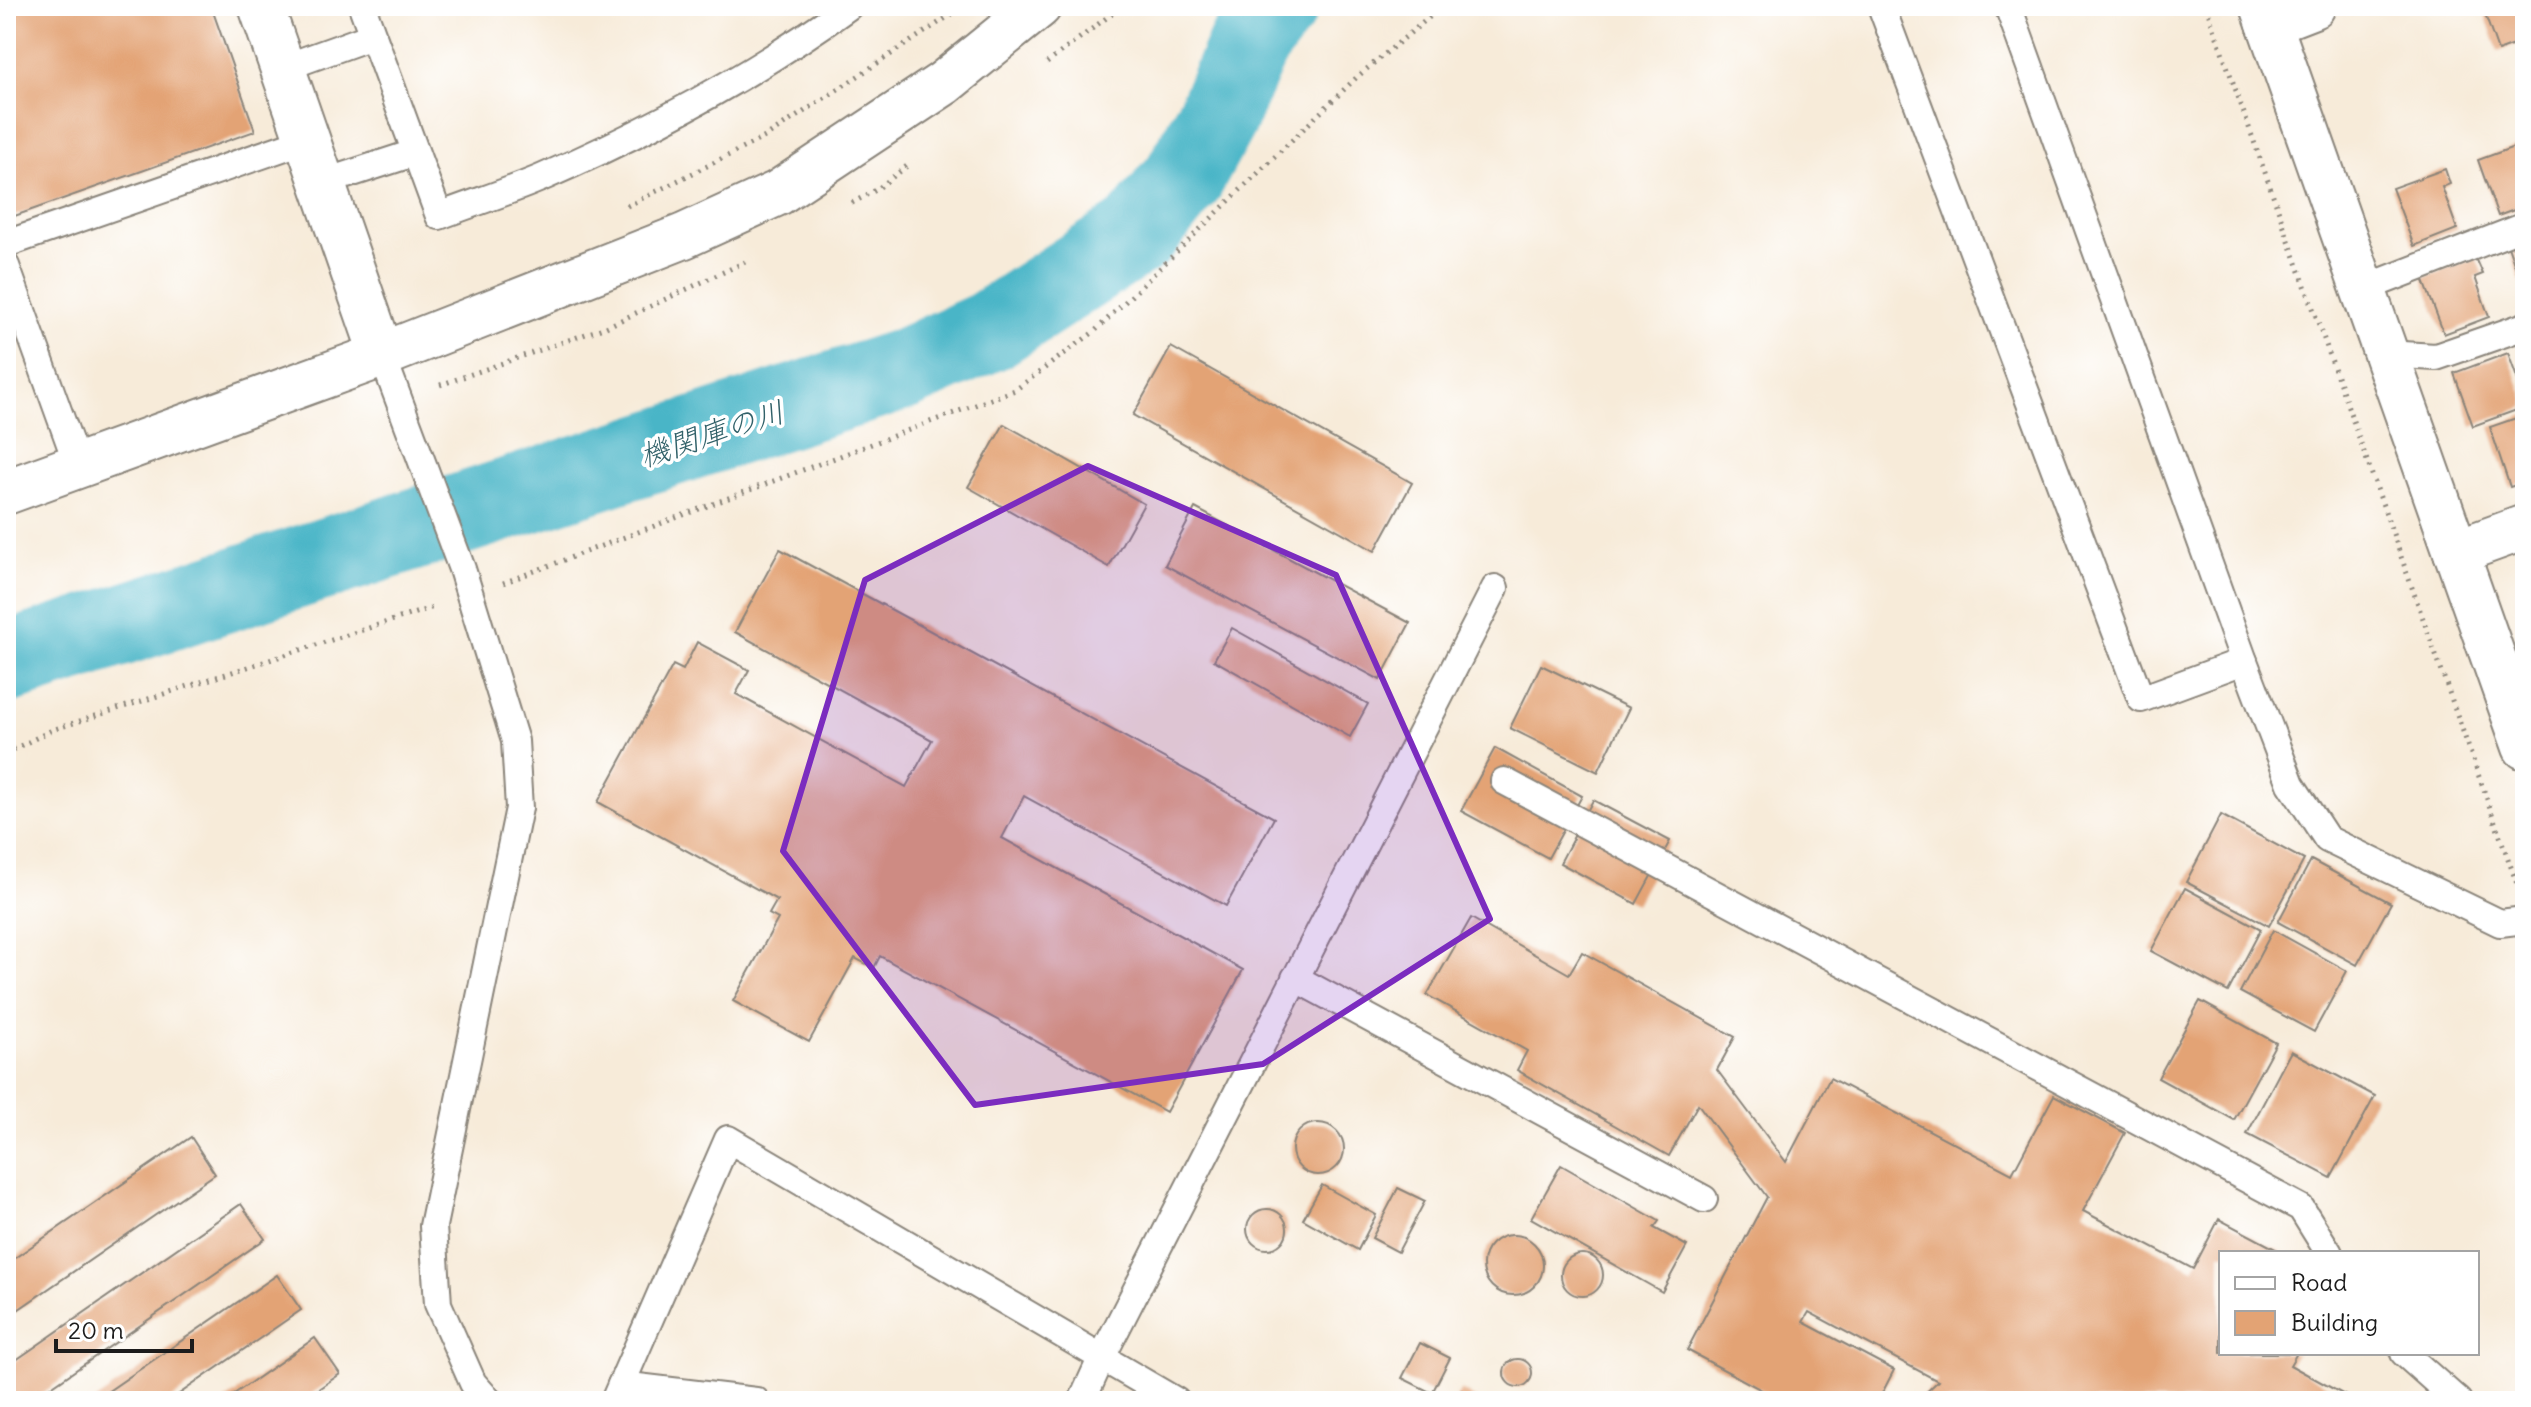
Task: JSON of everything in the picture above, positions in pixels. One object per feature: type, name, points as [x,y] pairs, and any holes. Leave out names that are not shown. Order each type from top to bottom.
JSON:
[{"type":"street","points":[[261,6],[382,355]]},
{"type":"street","points":[[6,492],[382,355],[684,236],[778,193],[944,83],[1039,6]]},
{"type":"street","points":[[2313,6],[2266,14],[2525,747]]},
{"type":"street","points":[[2456,552],[2525,527]]},
{"type":"lane","points":[[362,6],[439,216],[541,178],[644,129],[743,78],[849,6]]},
{"type":"lane","points":[[1881,6],[2141,699],[2244,661]]},
{"type":"lane","points":[[2008,6],[2291,784],[2327,839],[2500,923],[2525,920]]},
{"type":"lane","points":[[283,68],[372,36]]},
{"type":"lane","points":[[6,244],[308,139]]},
{"type":"lane","points":[[322,183],[414,153]]},
{"type":"lane","points":[[2363,289],[2525,226]]},
{"type":"lane","points":[[6,266],[78,466]]},
{"type":"lane","points":[[2385,354],[2436,357],[2525,326]]},
{"type":"lane","points":[[382,355],[462,569],[515,741],[519,808],[433,1226],[438,1304],[473,1383],[489,1401]]},
{"type":"lane","points":[[1082,1401],[1495,588]]},
{"type":"lane","points":[[1504,781],[2301,1208],[2328,1251]]},
{"type":"lane","points":[[1295,978],[1704,1199]]},
{"type":"lane","points":[[756,1401],[617,1393],[728,1139],[1176,1401]]},
{"type":"lane","points":[[2406,1355],[2458,1401]]},
{"type":"path","points":[[617,211],[767,136],[964,6]]},
{"type":"path","points":[[6,753],[52,730],[470,595],[1015,390],[1095,331],[1357,77],[1443,6]]},
{"type":"path","points":[[2206,6],[2520,890]]},
{"type":"highlighted area","points":[[1088,466],[1336,575],[1490,919],[1263,1064],[975,1105],[783,851],[865,580]]},
{"type":"building","points":[[6,6],[211,6],[255,131],[9,218],[6,209]]},
{"type":"building","points":[[2482,6],[2525,6],[2525,41],[2498,51]]},
{"type":"building","points":[[2525,143],[2525,206],[2498,216],[2478,160]]},
{"type":"building","points":[[2445,169],[2450,184],[2442,187],[2457,229],[2414,246],[2392,188]]},
{"type":"building","points":[[2525,238],[2525,295],[2507,244]]},
{"type":"building","points":[[2476,258],[2483,274],[2475,277],[2489,317],[2444,334],[2423,278]]},
{"type":"building","points":[[1171,347],[1412,483],[1375,551],[1133,415]]},
{"type":"building","points":[[2508,353],[2525,407],[2473,426],[2454,373]]},
{"type":"building","points":[[2525,415],[2525,482],[2510,487],[2490,427]]},
{"type":"building","points":[[1004,424],[1144,504],[1109,567],[968,487]]},
{"type":"building","points":[[1195,508],[1410,623],[1380,680],[1165,565]]},
{"type":"building","points":[[780,549],[1274,818],[1226,906],[1024,796],[1002,838],[1243,970],[1166,1112],[880,956],[874,968],[855,958],[809,1042],[733,1001],[778,919],[769,914],[777,900],[598,802],[673,665],[683,670],[697,642],[749,670],[736,694],[906,787],[932,740],[735,632]]},
{"type":"building","points":[[1232,628],[1368,704],[1350,737],[1214,660]]},
{"type":"building","points":[[1541,665],[1629,708],[1598,772],[1510,728]]},
{"type":"building","points":[[1495,748],[1582,796],[1548,858],[1461,811]]},
{"type":"building","points":[[1593,800],[1670,841],[1636,904],[1560,863]]},
{"type":"building","points":[[2221,815],[2304,860],[2269,926],[2186,882]]},
{"type":"building","points":[[2311,860],[2391,903],[2357,965],[2278,922]]},
{"type":"building","points":[[2185,888],[2261,929],[2228,992],[2151,951]]},
{"type":"building","points":[[1471,918],[1569,974],[1582,952],[1735,1037],[1717,1070],[1786,1162],[1830,1078],[2012,1174],[2054,1095],[2125,1133],[2083,1211],[2193,1269],[2219,1219],[2279,1251],[2219,1251],[2219,1355],[2296,1355],[2290,1365],[2348,1397],[2346,1401],[1917,1401],[1938,1381],[1809,1312],[1803,1322],[1894,1370],[1878,1401],[1782,1401],[1687,1350],[1767,1197],[1698,1104],[1669,1156],[1517,1070],[1527,1051],[1427,995]]},
{"type":"building","points":[[2273,930],[2347,971],[2314,1032],[2240,992]]},
{"type":"building","points":[[2200,1001],[2276,1043],[2234,1120],[2158,1078]]},
{"type":"building","points":[[2291,1051],[2375,1096],[2331,1178],[2247,1134]]},
{"type":"building","points":[[1318,1123],[1336,1131],[1344,1149],[1336,1167],[1318,1175],[1300,1167],[1292,1149],[1300,1131]]},
{"type":"building","points":[[191,1137],[215,1174],[6,1318],[6,1264]]},
{"type":"building","points":[[1561,1165],[1659,1221],[1654,1228],[1687,1246],[1662,1292],[1531,1218]]},
{"type":"building","points":[[1322,1185],[1376,1215],[1358,1250],[1303,1219]]},
{"type":"building","points":[[1398,1188],[1425,1201],[1398,1252],[1372,1238]]},
{"type":"building","points":[[241,1204],[265,1239],[31,1401],[6,1401],[6,1367]]},
{"type":"building","points":[[1267,1209],[1281,1215],[1287,1229],[1281,1243],[1267,1249],[1253,1243],[1247,1229],[1253,1215]]},
{"type":"building","points":[[1513,1235],[1534,1244],[1543,1265],[1534,1286],[1513,1295],[1492,1286],[1483,1265],[1492,1244]]},
{"type":"building","points":[[1582,1254],[1597,1260],[1603,1275],[1597,1290],[1582,1296],[1567,1290],[1561,1275],[1567,1260]]},
{"type":"building","points":[[277,1275],[301,1310],[169,1401],[94,1401]]},
{"type":"building","points":[[315,1338],[340,1374],[301,1401],[224,1401]]},
{"type":"building","points":[[1420,1343],[1450,1358],[1432,1393],[1402,1378]]},
{"type":"building","points":[[1518,1359],[1528,1363],[1532,1373],[1528,1383],[1518,1387],[1508,1383],[1504,1373],[1508,1363]]},
{"type":"building","points":[[1461,1390],[1479,1401],[1454,1401]]},
{"type":"waterway","name":"機関庫の川","points":[[6,663],[905,369],[989,331],[1138,234],[1183,179],[1217,116],[1248,45],[1277,6]]}]
